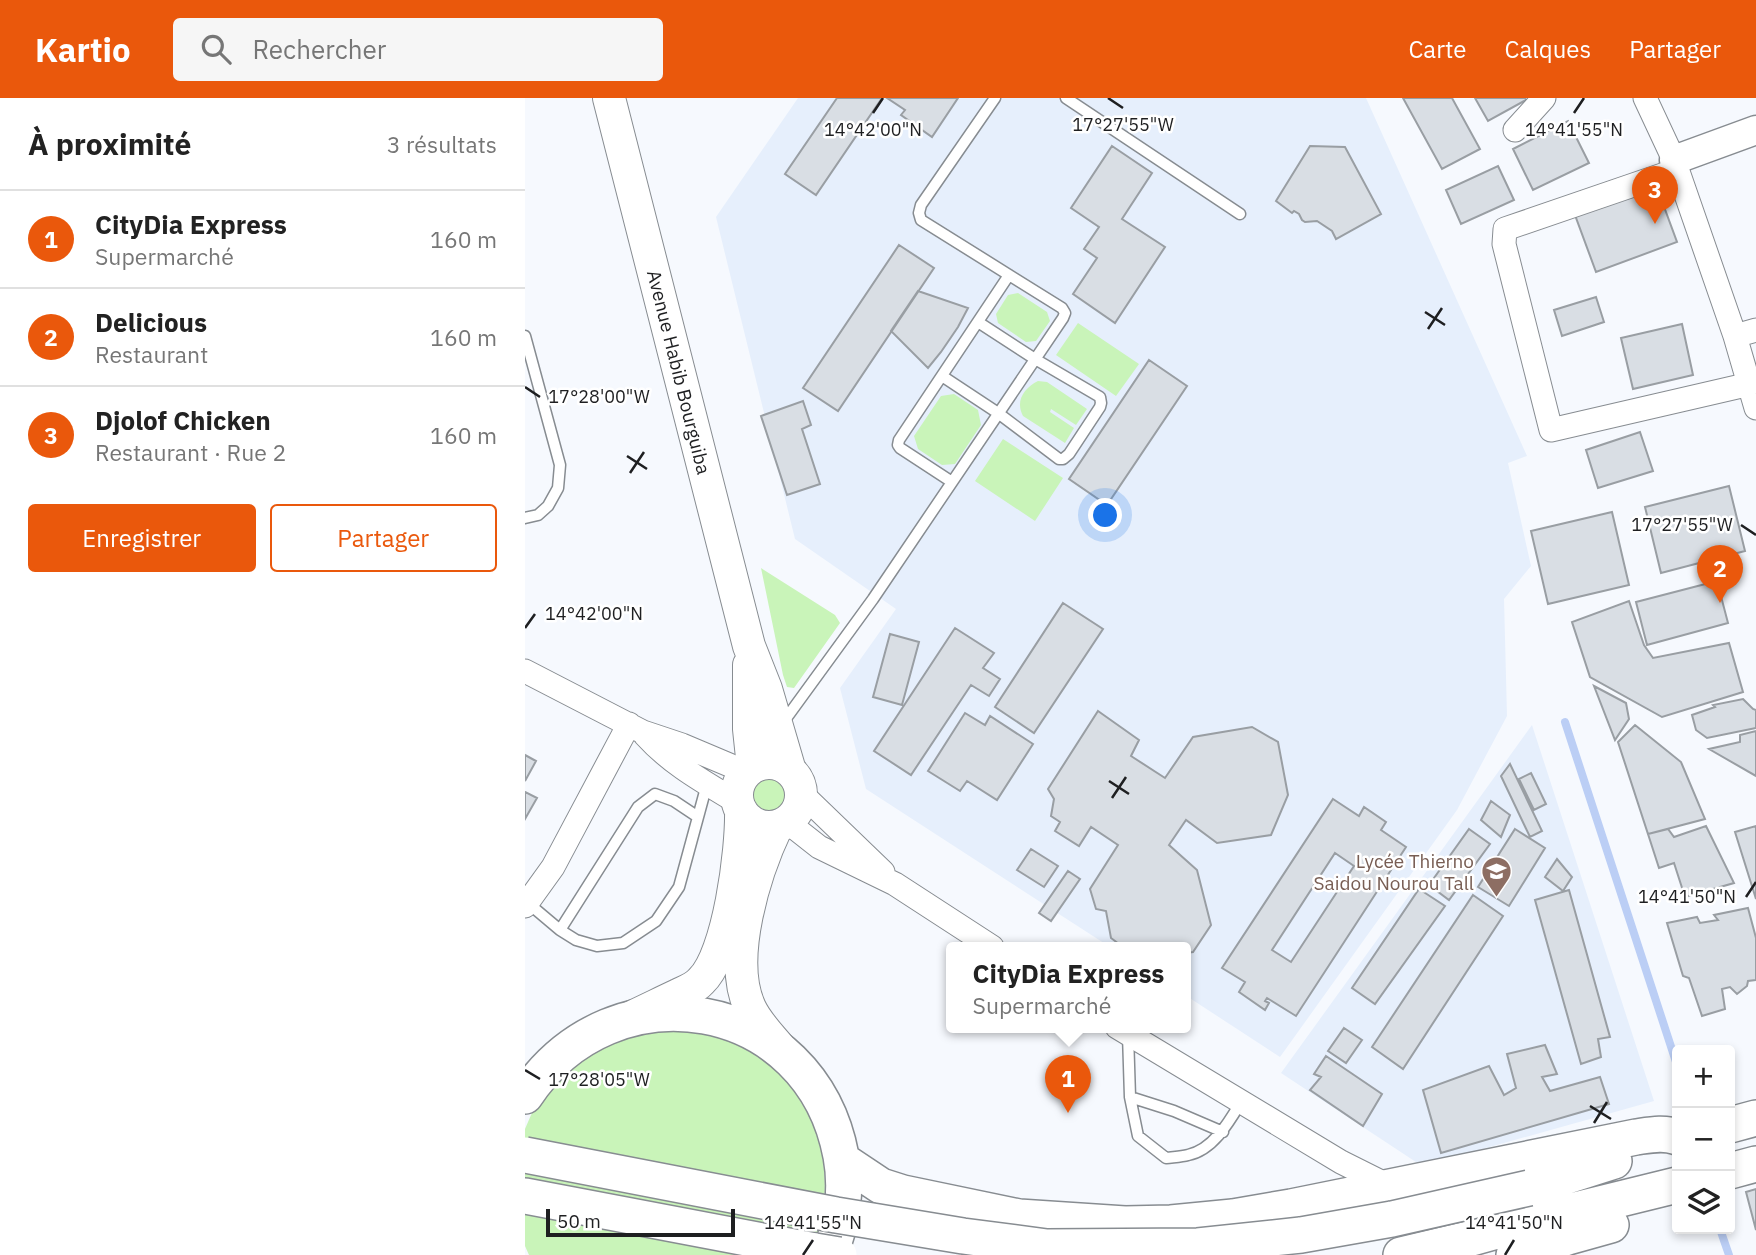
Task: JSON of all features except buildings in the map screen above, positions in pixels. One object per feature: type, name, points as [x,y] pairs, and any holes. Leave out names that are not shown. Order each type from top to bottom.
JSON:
[{"type":"main road","name":"Avenue Habib Bourguiba","points":[[609,98],[749,646]]},
{"type":"main road","points":[[749,646],[766,689],[800,800],[797,808],[781,823],[767,847],[752,892],[741,974],[750,1008],[758,1022],[822,1100],[837,1135],[844,1177],[843,1201],[839,1224],[828,1255]]},
{"type":"main road","points":[[525,1096],[545,1069],[571,1046],[599,1029],[631,1018],[697,985],[708,975],[725,928],[738,868],[749,729],[749,646]]},
{"type":"main road","points":[[781,823],[766,827],[747,819],[744,788],[762,763],[782,766],[795,781]]},
{"type":"main road","points":[[631,1018],[678,1013],[714,1018],[747,1030],[787,1056]]},
{"type":"main road","points":[[1735,1124],[1756,1118]]},
{"type":"main road","points":[[842,1160],[881,1186],[1019,1217],[1076,1222],[1148,1223],[1233,1217],[1636,1137],[1655,1134],[1672,1136]]},
{"type":"main road","points":[[1401,1255],[1468,1239],[1536,1203],[1672,1141]]},
{"type":"main road","points":[[525,1155],[836,1214],[963,1236],[1047,1247],[1198,1246],[1301,1235],[1392,1219],[1672,1186]]},
{"type":"main road","points":[[1735,1170],[1756,1164]]},
{"type":"main road","points":[[525,1196],[839,1255]]},
{"type":"main road","points":[[1514,1255],[1615,1224],[1672,1203]]},
{"type":"street","points":[[1515,130],[1543,98]]},
{"type":"street","points":[[1645,98],[1746,333],[1750,384],[1756,408]]},
{"type":"street","points":[[1750,384],[1551,430],[1504,244],[1505,229],[1675,165],[1756,130]]},
{"type":"street","points":[[525,671],[636,728],[682,745],[744,788]]},
{"type":"street","points":[[636,728],[676,764],[707,783],[744,788]]},
{"type":"street","points":[[526,904],[553,867],[636,728]]},
{"type":"street","points":[[795,781],[895,884]]},
{"type":"street","points":[[781,823],[819,847],[895,884],[984,942]]},
{"type":"street","points":[[1126,1033],[1341,1162],[1391,1187]]},
{"type":"lane","points":[[778,730],[873,598],[1065,313],[1062,308],[921,220],[919,214],[921,205],[995,98]]},
{"type":"lane","points":[[1066,98],[1240,214]]},
{"type":"lane","points":[[952,482],[898,445],[899,440],[1009,275]]},
{"type":"lane","points":[[942,376],[998,413],[1059,459],[1069,454],[1100,407],[1100,397],[978,322]]},
{"type":"lane","points":[[525,337],[560,465],[558,488],[548,506],[538,515],[525,518]]},
{"type":"lane","points":[[526,904],[576,940],[597,946],[623,943],[656,920],[678,887],[707,783]]},
{"type":"lane","points":[[560,930],[638,807],[655,793],[674,801],[698,817]]},
{"type":"lane","points":[[1123,1033],[1130,1097],[1138,1136],[1166,1158],[1190,1155],[1201,1149],[1223,1132],[1241,1102]]},
{"type":"lane","points":[[1130,1097],[1174,1111],[1223,1132]]},
{"type":"shaded area","points":[[798,98],[1366,98],[1527,456],[1508,463],[1531,566],[1504,599],[1507,716],[1457,810],[1280,1057],[1191,999],[1191,942],[1102,942],[866,789],[840,688],[896,609],[795,539],[716,217]]},
{"type":"shaded area","name":"Lycée Thierno Saidou Nourou Tall","points":[[1532,725],[1654,1101],[1422,1166],[1281,1073]]},
{"type":"green space","points":[[1018,293],[1047,312],[1050,321],[1036,341],[1026,342],[998,323],[996,314],[1008,295]]},
{"type":"green space","points":[[1078,323],[1139,364],[1116,396],[1056,355]]},
{"type":"green space","points":[[1038,381],[1047,382],[1087,409],[1076,425],[1051,409],[1050,412],[1074,428],[1065,443],[1023,416],[1020,405],[1022,396]]},
{"type":"green space","points":[[954,394],[978,410],[981,425],[955,464],[942,465],[918,449],[914,436],[941,396]]},
{"type":"green space","points":[[1003,439],[1063,478],[1035,521],[975,481]]},
{"type":"green space","points":[[761,568],[835,615],[840,623],[794,688],[787,687],[783,675]]},
{"type":"green space","points":[[769,773],[778,774],[785,779],[790,786],[790,804],[785,811],[778,816],[769,817],[760,816],[753,811],[748,804],[747,795],[748,786],[753,779],[760,774]]},
{"type":"green space","points":[[653,1031],[700,1033],[727,1040],[757,1056],[782,1076],[801,1101],[815,1130],[823,1160],[825,1192],[820,1224],[809,1255],[529,1255],[525,1246],[525,1129],[531,1115],[546,1090],[594,1049]]},
{"type":"waterway","points":[[1565,722],[1672,1050]]},
{"type":"waterway","points":[[1722,1234],[1729,1255]]},
{"type":"place","name":"Djolof Chicken","points":[[1655,224]]},
{"type":"place","name":"Delicious","points":[[1720,603]]},
{"type":"place","name":"Lycée Thierno Saidou Nourou Tall","points":[[1497,899]]},
{"type":"place","name":"CityDia Express","points":[[1068,1113]]}]
